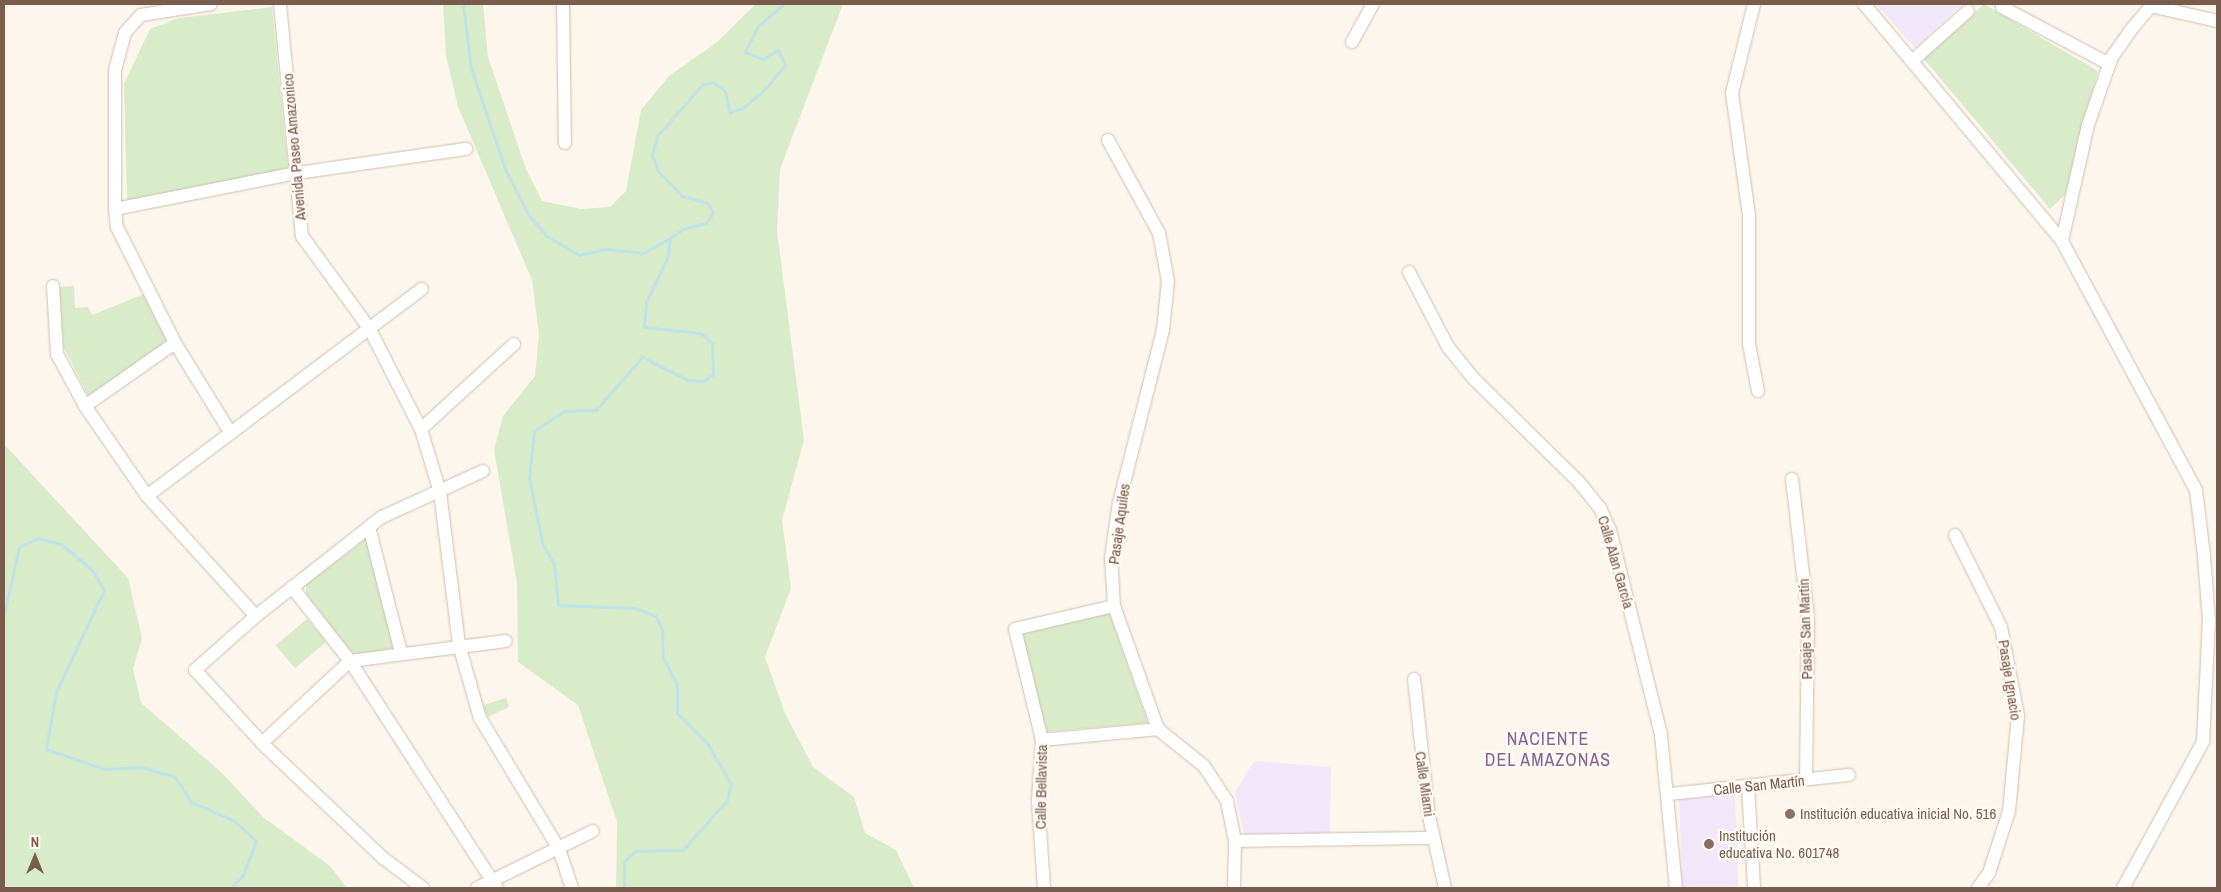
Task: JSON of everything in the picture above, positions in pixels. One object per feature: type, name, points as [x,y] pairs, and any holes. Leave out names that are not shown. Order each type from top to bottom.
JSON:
[{"type":"street","points":[[211,4],[141,15],[125,33],[115,71],[115,209],[117,227],[175,343],[230,432]]},
{"type":"street","name":"Avenida Paseo Amazonico","points":[[280,4],[302,236],[369,328],[421,429],[440,492],[459,645],[480,718],[559,849],[572,888]]},
{"type":"street","points":[[564,4],[565,143]]},
{"type":"street","points":[[1352,42],[1372,4]]},
{"type":"street","points":[[1754,4],[1732,93],[1748,215],[1749,344],[1758,391]]},
{"type":"street","points":[[1864,4],[2062,241],[2196,490],[2209,621],[2203,742],[2123,888]]},
{"type":"street","points":[[2062,241],[2088,125],[2109,64],[2151,5],[2217,21]]},
{"type":"street","points":[[2002,7],[2109,64]]},
{"type":"street","points":[[1912,61],[1968,11]]},
{"type":"street","name":"Pasaje Aquiles","points":[[1108,140],[1159,233],[1168,281],[1163,330],[1119,503],[1111,557],[1114,606],[1158,729]]},
{"type":"street","points":[[115,209],[297,173],[466,149]]},
{"type":"street","name":"Calle Alan García","points":[[1409,272],[1448,348],[1472,378],[1548,448],[1600,508],[1615,547],[1658,726],[1670,794],[1676,888]]},
{"type":"street","points":[[53,286],[57,354],[85,406],[147,496],[256,616]]},
{"type":"street","points":[[147,496],[422,289]]},
{"type":"street","points":[[85,406],[175,343]]},
{"type":"street","points":[[421,429],[514,344]]},
{"type":"street","points":[[423,888],[383,858],[262,743],[195,670],[256,616],[369,527],[482,470]]},
{"type":"street","name":"Pasaje San Martín","points":[[1792,479],[1808,608],[1806,780]]},
{"type":"street","points":[[369,527],[401,653]]},
{"type":"street","name":"Pasaje Ignacio","points":[[1955,535],[2001,627],[2018,716],[2009,811],[1989,873],[1978,888]]},
{"type":"street","points":[[292,587],[350,661],[395,737],[495,884]]},
{"type":"street","name":"Calle Bellavista","points":[[1044,888],[1038,800],[1042,740],[1015,629],[1114,606]]},
{"type":"street","points":[[262,743],[350,661],[459,645],[506,641]]},
{"type":"street","name":"Calle Miami","points":[[1414,679],[1432,838],[1445,888]]},
{"type":"street","points":[[1042,740],[1158,729],[1183,745],[1218,784],[1227,801],[1235,842],[1234,888]]},
{"type":"street","name":"Calle San Martín","points":[[1670,794],[1850,775]]},
{"type":"street","points":[[1748,786],[1754,888]]},
{"type":"street","points":[[476,888],[495,884],[593,832]]},
{"type":"street","points":[[1235,842],[1432,838]]},
{"type":"shaded area","points":[[1876,4],[1963,4],[1915,48]]},
{"type":"shaded area","points":[[1254,761],[1331,767],[1330,835],[1244,835],[1235,792]]},
{"type":"shaded area","name":"Institución educativa No. 601748","points":[[1735,794],[1738,888],[1682,888],[1679,796]]},
{"type":"green space","points":[[443,4],[483,4],[488,57],[526,169],[542,201],[581,209],[610,207],[626,191],[641,110],[669,76],[717,42],[756,4],[843,4],[780,169],[777,231],[804,440],[782,520],[791,588],[765,657],[785,713],[813,767],[854,797],[865,833],[896,850],[914,888],[616,888],[617,822],[578,705],[518,662],[517,583],[494,450],[503,416],[535,376],[539,335],[532,280],[458,107],[446,56]]},
{"type":"green space","points":[[1984,4],[2098,71],[2065,195],[2050,209],[1924,59]]},
{"type":"green space","points":[[272,7],[288,169],[127,201],[124,84],[150,29],[179,18]]},
{"type":"green space","points":[[74,286],[75,308],[88,307],[92,315],[144,294],[167,336],[166,342],[90,399],[59,338],[58,287]]},
{"type":"green space","points":[[4,444],[128,578],[142,638],[133,669],[141,703],[220,771],[263,817],[330,866],[347,888],[4,888]]},
{"type":"green space","points":[[367,538],[395,648],[354,656],[306,594],[306,584]]},
{"type":"green space","points":[[1109,612],[1148,723],[1045,732],[1020,633]]},
{"type":"green space","points":[[307,619],[326,642],[295,668],[276,645]]},
{"type":"green space","points":[[506,698],[509,707],[488,717],[483,705]]},
{"type":"waterway","points":[[463,4],[471,68],[505,169],[529,216],[547,236],[579,255],[606,249],[643,253],[670,238]]},
{"type":"waterway","points":[[624,888],[624,862],[635,851],[683,850],[727,800],[731,784],[707,743],[677,713],[677,685],[663,658],[662,630],[656,616],[635,608],[558,605],[554,564],[542,542],[529,478],[534,431],[564,411],[596,410],[642,357],[688,380],[704,381],[713,374],[712,343],[700,333],[644,327],[646,302],[668,256],[670,238],[683,229],[706,223],[713,213],[708,203],[682,196],[658,171],[652,155],[657,136],[702,85],[713,82],[725,91],[730,112],[743,108],[767,87],[785,65],[778,50],[763,59],[745,52],[758,26],[783,4]]},
{"type":"waterway","points":[[4,614],[19,547],[38,538],[61,544],[92,570],[104,590],[56,692],[46,749],[104,769],[141,767],[175,777],[191,802],[233,820],[256,841],[243,875],[231,888]]},
{"type":"place","name":"Institución educativa inicial No. 516","points":[[1790,814]]},
{"type":"place","name":"Institución educativa No. 601748","points":[[1709,844]]},
{"type":"district","name":"NACIENTE DEL AMAZONAS","points":[[1548,750]]}]
